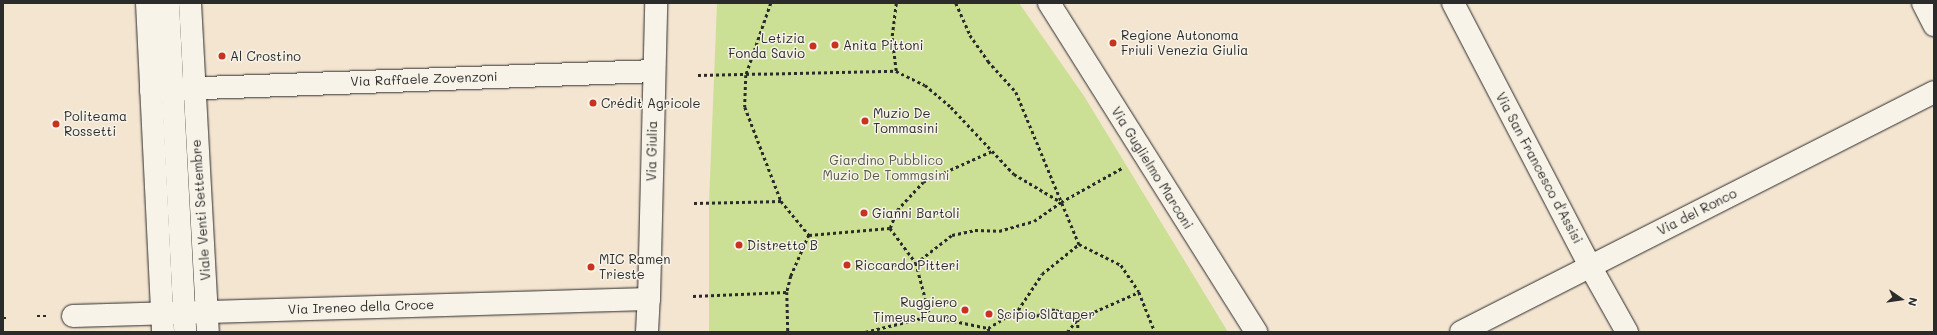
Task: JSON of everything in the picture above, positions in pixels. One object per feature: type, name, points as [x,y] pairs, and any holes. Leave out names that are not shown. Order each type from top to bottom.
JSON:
[{"type":"street","points":[[147,3],[162,323]]},
{"type":"street","name":"Viale Venti Settembre","points":[[168,3],[183,88],[208,322]]},
{"type":"street","name":"Viale Venti Settembre","points":[[184,322],[183,88],[190,3]]},
{"type":"street","name":"Via Giulia","points":[[647,332],[656,3]]},
{"type":"street","name":"Via Guglielmo Marconi","points":[[1049,3],[1256,332]]},
{"type":"street","name":"Via San Francesco d'Assisi","points":[[1453,3],[1590,266],[1627,332]]},
{"type":"street","points":[[1923,3],[1934,25]]},
{"type":"street","name":"Via Raffaele Zovenzoni","points":[[183,88],[654,71]]},
{"type":"street","points":[[151,90],[183,88]]},
{"type":"street","name":"Via del Ronco","points":[[1461,332],[1934,92]]},
{"type":"street","name":"Via Giulia","points":[[649,299],[652,332]]},
{"type":"street","name":"Via Ireneo della Croce","points":[[73,316],[162,323],[208,322],[649,299]]},
{"type":"path","points":[[771,3],[746,75],[745,107],[781,201],[809,235]]},
{"type":"path","points":[[896,3],[892,36],[896,71]]},
{"type":"path","points":[[956,3],[970,36],[988,61],[1016,92],[1079,244],[1121,264],[1139,292],[1155,332]]},
{"type":"path","points":[[698,75],[896,71],[925,85],[951,107],[1014,174],[1061,202]]},
{"type":"path","points":[[890,228],[897,210],[923,182],[992,151]]},
{"type":"path","points":[[916,263],[952,235],[975,230],[999,231],[1034,221],[1061,202],[1127,166]]},
{"type":"path","points":[[694,203],[781,201]]},
{"type":"path","points":[[809,235],[890,228]]},
{"type":"path","points":[[890,228],[916,263],[930,316]]},
{"type":"path","points":[[788,332],[787,292],[791,276],[809,235]]},
{"type":"path","points":[[865,332],[930,316],[988,328],[1018,310],[1042,274],[1079,244]]},
{"type":"path","points":[[693,296],[787,292]]},
{"type":"path","points":[[1067,332],[1078,319],[1139,292]]},
{"type":"path","points":[[1018,310],[1030,317],[1039,316],[1046,309],[1056,310],[1078,319]]},
{"type":"path","points":[[37,316],[50,316]]},
{"type":"path","points":[[3,318],[9,318]]},
{"type":"path","points":[[1078,319],[1078,332]]},
{"type":"path","points":[[988,328],[990,332]]},
{"type":"green space","name":"Giardino Pubblico Muzio De Tommasini","points":[[717,3],[1019,3],[1084,96],[1228,332],[709,332],[709,203]]},
{"type":"place","name":"Regione Autonoma Friuli Venezia Giulia","points":[[1113,43]]},
{"type":"place","name":"Anita Pittoni","points":[[835,45]]},
{"type":"place","name":"Letizia Fonda Savio","points":[[813,46]]},
{"type":"place","name":"Al Crostino","points":[[222,56]]},
{"type":"place","name":"Crédit Agricole","points":[[593,103]]},
{"type":"place","name":"Muzio De Tommasini","points":[[865,121]]},
{"type":"place","name":"Politeama Rossetti","points":[[56,124]]},
{"type":"place","name":"Gianni Bartoli","points":[[864,213]]},
{"type":"place","name":"Distretto B","points":[[739,245]]},
{"type":"place","name":"Riccardo Pitteri","points":[[847,265]]},
{"type":"place","name":"MIC Ramen Trieste","points":[[591,267]]},
{"type":"place","name":"Ruggiero Timeus Fauro","points":[[965,310]]},
{"type":"place","name":"Scipio Slataper","points":[[989,314]]}]
